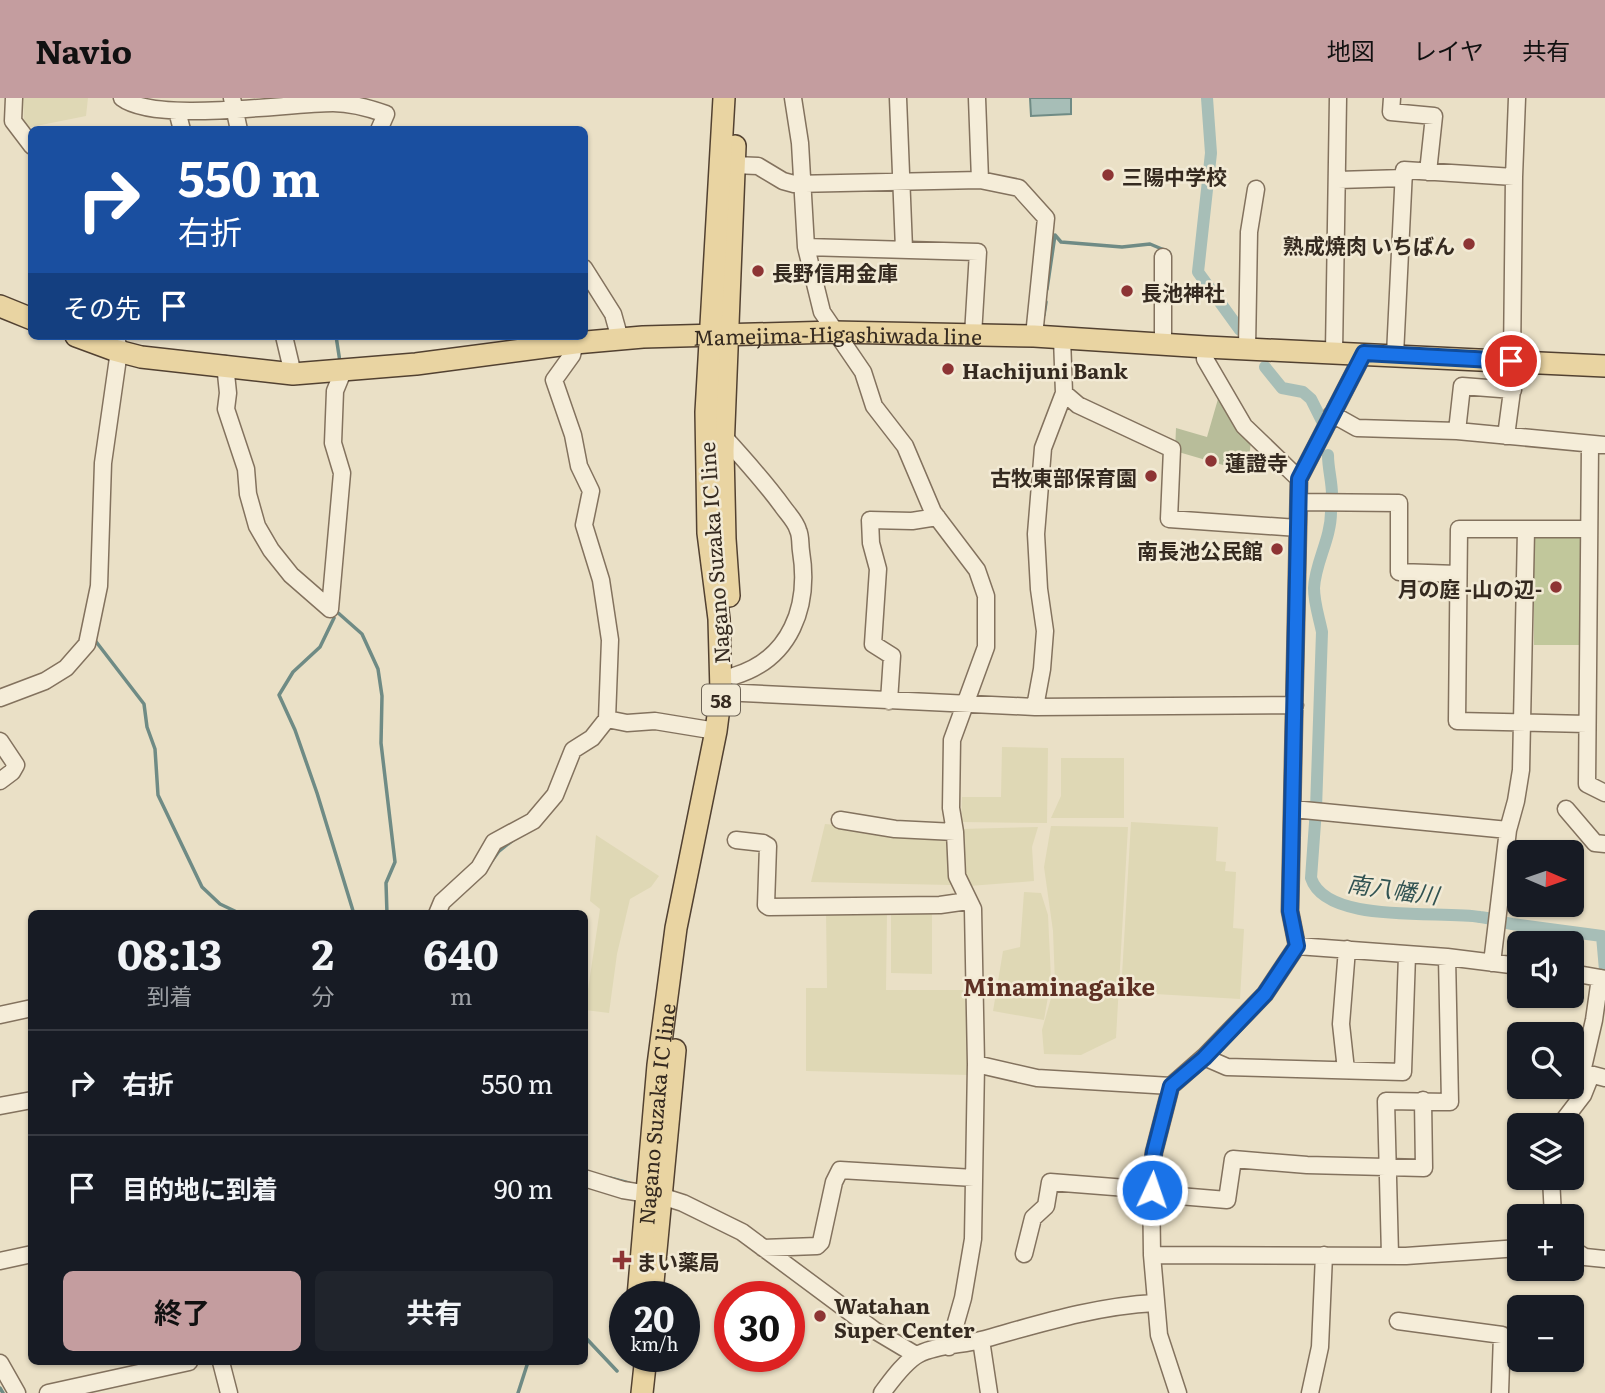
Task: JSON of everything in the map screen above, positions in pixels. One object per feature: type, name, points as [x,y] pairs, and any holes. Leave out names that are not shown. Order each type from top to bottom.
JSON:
[{"type":"main road","name":"Nagano Suzaka IC line","points":[[641,1281],[673,1066],[689,929],[729,736],[724,437],[719,334],[724,98]]},
{"type":"main road","name":"Nagano Suzaka IC line","points":[[652,1281],[658,1065],[676,928],[716,731],[730,687],[708,533],[705,458],[719,334],[738,98]]},
{"type":"main road","points":[[0,306],[28,316]]},
{"type":"main road","name":"Mamejima-Higashiwada line","points":[[97,340],[118,344],[141,357],[225,364],[293,374],[416,364],[620,339],[834,332],[1034,336],[1605,366]]},
{"type":"main road","points":[[629,1393],[631,1372]]},
{"type":"main road","points":[[642,1393],[644,1372]]},
{"type":"street","points":[[14,98],[13,121],[28,141]]},
{"type":"street","points":[[122,98],[141,106],[188,112],[234,103],[335,103],[366,107],[386,114],[381,126]]},
{"type":"street","points":[[793,98],[800,143],[806,247],[822,312],[863,372],[880,415],[905,446],[937,517],[977,570],[986,596],[986,648],[952,740],[950,753],[951,808],[957,876],[973,909],[976,1064],[973,1240],[963,1298],[949,1347]]},
{"type":"street","points":[[898,98],[904,249]]},
{"type":"street","points":[[977,98],[980,180]]},
{"type":"street","points":[[1334,352],[1338,98]]},
{"type":"street","points":[[1392,98],[1391,112],[1434,116],[1428,172]]},
{"type":"street","points":[[1506,436],[1514,361],[1517,98]]},
{"type":"street","points":[[234,103],[238,126]]},
{"type":"street","points":[[177,111],[181,126]]},
{"type":"street","points":[[734,165],[758,166],[788,183],[980,180],[1019,188],[1046,218],[1034,336]]},
{"type":"street","points":[[1395,355],[1404,170],[1514,177]]},
{"type":"street","points":[[1338,180],[1404,178]]},
{"type":"street","points":[[1247,348],[1249,232],[1256,188]]},
{"type":"street","points":[[806,247],[978,252],[973,335]]},
{"type":"street","points":[[1163,257],[1163,344]]},
{"type":"street","points":[[588,274],[613,314],[620,339]]},
{"type":"street","points":[[1035,707],[1045,631],[1036,534],[1043,448],[1064,393],[1062,338]]},
{"type":"street","points":[[286,340],[293,374]]},
{"type":"street","points":[[439,910],[442,902],[479,868],[494,842],[533,821],[555,795],[573,750],[592,738],[607,719],[610,640],[601,580],[584,525],[590,491],[579,466],[573,435],[554,380],[572,355],[575,343]]},
{"type":"street","points":[[0,698],[45,681],[66,668],[87,644],[99,586],[103,463],[118,344]]},
{"type":"street","points":[[1206,347],[1205,359],[1244,426],[1299,479]]},
{"type":"street","points":[[1178,1393],[1159,1335],[1155,1303],[1151,1175],[1154,1152],[1171,1086],[1204,1058],[1265,994],[1297,946],[1290,911],[1299,479],[1364,353]]},
{"type":"street","points":[[225,364],[228,393],[226,409],[243,460],[248,494],[257,526],[271,550],[291,575],[330,609],[342,473],[333,443],[335,391],[344,369]]},
{"type":"street","points":[[1457,431],[1462,386],[1513,390]]},
{"type":"street","points":[[1064,393],[1078,405],[1172,449],[1169,519],[1298,527]]},
{"type":"street","points":[[1332,414],[1357,428],[1457,431],[1597,445],[1589,530],[1597,564],[1587,723],[1587,785],[1605,793]]},
{"type":"street","points":[[724,437],[755,469],[798,530],[805,573],[803,599],[797,623],[768,660],[730,687]]},
{"type":"street","points":[[1299,502],[1399,503],[1399,572],[1457,574]]},
{"type":"street","points":[[889,701],[892,656],[873,644],[878,569],[871,543],[870,520],[912,521],[937,517]]},
{"type":"street","points":[[1587,723],[1457,721],[1457,574],[1459,530],[1589,530]]},
{"type":"street","points":[[1492,963],[1508,830],[1521,769],[1526,530]]},
{"type":"street","points":[[730,687],[889,701],[1035,707],[1295,705]]},
{"type":"street","points":[[607,719],[627,723],[655,721],[716,731]]},
{"type":"street","points":[[0,741],[16,765],[12,772],[0,781]]},
{"type":"street","points":[[1566,809],[1595,843],[1605,844]]},
{"type":"street","points":[[1293,810],[1508,830]]},
{"type":"street","points":[[840,820],[895,829],[955,832]]},
{"type":"street","points":[[736,840],[768,846],[765,905],[769,907],[940,905],[968,901]]},
{"type":"street","points":[[1297,946],[1507,964]]},
{"type":"street","points":[[1346,1070],[1341,1024],[1347,949]]},
{"type":"street","points":[[1204,1058],[1227,1067],[1403,1072],[1407,955]]},
{"type":"street","points":[[1390,1255],[1386,1101],[1450,1102],[1447,957]]},
{"type":"street","points":[[1569,1113],[1598,1076],[1582,1072],[1603,978],[1584,975]]},
{"type":"street","points":[[0,1013],[28,1009]]},
{"type":"street","points":[[976,1064],[1037,1078],[1171,1086]]},
{"type":"street","points":[[1024,1254],[1032,1218],[1046,1206],[1050,1182],[1227,1199],[1233,1160],[1424,1168],[1423,1100]]},
{"type":"street","points":[[0,1106],[28,1101]]},
{"type":"street","points":[[762,1248],[817,1246],[821,1242],[834,1182],[840,1170],[974,1178]]},
{"type":"street","points":[[588,1179],[684,1203],[742,1232],[874,1330],[916,1355]]},
{"type":"street","points":[[1153,1255],[1406,1256],[1507,1249]]},
{"type":"street","points":[[0,1261],[28,1255]]},
{"type":"street","points":[[1310,1393],[1320,1347],[1324,1255]]},
{"type":"street","points":[[1584,1256],[1605,1258]]},
{"type":"street","points":[[882,1393],[916,1355],[931,1349],[981,1340],[1050,1319],[1155,1303]]},
{"type":"street","points":[[1398,1321],[1502,1335],[1500,1393]]},
{"type":"street","points":[[981,1340],[989,1393]]},
{"type":"street","points":[[0,1363],[18,1393]]},
{"type":"street","points":[[48,1393],[175,1365]]},
{"type":"street","points":[[222,1365],[229,1393]]},
{"type":"shaded area","points":[[23,98],[88,98],[86,116],[26,128]]},
{"type":"shaded area","points":[[1002,747],[1048,748],[1047,823],[961,822],[962,797],[1001,797]]},
{"type":"shaded area","points":[[1061,758],[1124,758],[1124,818],[1051,818],[1061,796]]},
{"type":"shaded area","points":[[1131,822],[1218,827],[1216,861],[1226,862],[1225,871],[1236,872],[1233,928],[1244,929],[1240,999],[1121,992]]},
{"type":"shaded area","points":[[825,824],[947,835],[951,885],[811,882]]},
{"type":"shaded area","points":[[1051,826],[1128,827],[1116,1038],[1081,1055],[1044,1054],[1042,1030],[1055,984],[1053,931],[1044,867]]},
{"type":"shaded area","points":[[1038,827],[1032,847],[1034,881],[969,886],[961,873],[960,829]]},
{"type":"shaded area","points":[[596,835],[659,876],[651,887],[630,899],[617,954],[609,1013],[588,1010],[588,990],[600,909],[590,901]]},
{"type":"shaded area","points":[[1024,892],[1041,893],[1048,915],[1051,979],[1044,1020],[993,1011],[1003,951],[1020,947]]},
{"type":"shaded area","points":[[891,910],[932,910],[932,974],[891,973]]},
{"type":"shaded area","points":[[826,912],[887,912],[886,990],[971,990],[969,1075],[806,1071],[806,988],[827,988]]},
{"type":"green space","points":[[1218,399],[1222,400],[1251,442],[1247,472],[1175,451],[1176,428],[1207,437]]},
{"type":"green space","points":[[1534,535],[1582,536],[1581,645],[1534,645]]},
{"type":"water","points":[[1030,98],[1071,98],[1071,114],[1031,116]]},
{"type":"waterway","name":"南八幡川","points":[[1207,98],[1211,153],[1198,272],[1240,330]]},
{"type":"waterway","points":[[1055,235],[1061,242],[1122,247],[1150,244],[1169,252],[1170,257]]},
{"type":"waterway","points":[[1047,289],[1055,235]]},
{"type":"waterway","points":[[1044,315],[1046,302]]},
{"type":"waterway","points":[[337,340],[340,362]]},
{"type":"waterway","name":"南八幡川","points":[[1265,367],[1282,388],[1303,392],[1311,399],[1323,423]]},
{"type":"waterway","name":"南八幡川","points":[[1328,455],[1332,495]]},
{"type":"waterway","name":"南八幡川","points":[[1331,512],[1314,588],[1322,632],[1311,878],[1321,893],[1338,903],[1361,909],[1480,917],[1602,936],[1605,970]]},
{"type":"waterway","points":[[336,611],[362,634],[378,669],[382,696],[381,743],[395,862],[386,883],[387,910]]},
{"type":"waterway","points":[[334,618],[320,647],[293,672],[279,695],[295,730],[317,793],[353,910]]},
{"type":"waterway","points":[[94,639],[144,704],[147,727],[155,749],[158,795],[202,887],[220,904],[233,910]]},
{"type":"waterway","points":[[491,862],[499,851],[513,840]]},
{"type":"waterway","points":[[610,1178],[629,1183]]},
{"type":"waterway","points":[[588,1340],[609,1363]]},
{"type":"waterway","points":[[518,1393],[527,1365]]},
{"type":"waterway","points":[[0,1388],[3,1393]]},
{"type":"place","name":"三陽中学校","points":[[1108,175]]},
{"type":"place","name":"熟成焼肉 いちばん","points":[[1469,244]]},
{"type":"place","name":"長野信用金庫","points":[[758,271]]},
{"type":"place","name":"長池神社","points":[[1127,291]]},
{"type":"place","name":"Hachijuni Bank","points":[[948,369]]},
{"type":"place","name":"蓮證寺","points":[[1211,461]]},
{"type":"place","name":"古牧東部保育園","points":[[1151,476]]},
{"type":"place","name":"南長池公民館","points":[[1277,549]]},
{"type":"place","name":"月の庭 -山の辺-","points":[[1556,587]]},
{"type":"place","name":"まい薬局","points":[[622,1260]]},
{"type":"place","name":"Watahan Super Center","points":[[820,1316]]},
{"type":"district","name":"Minaminagaike","points":[[1059,985]]},
{"type":"route","points":[[1152,1190],[1154,1152],[1171,1086],[1204,1058],[1223,1035],[1265,994],[1297,946],[1290,911],[1299,479],[1364,353],[1511,361]]}]
